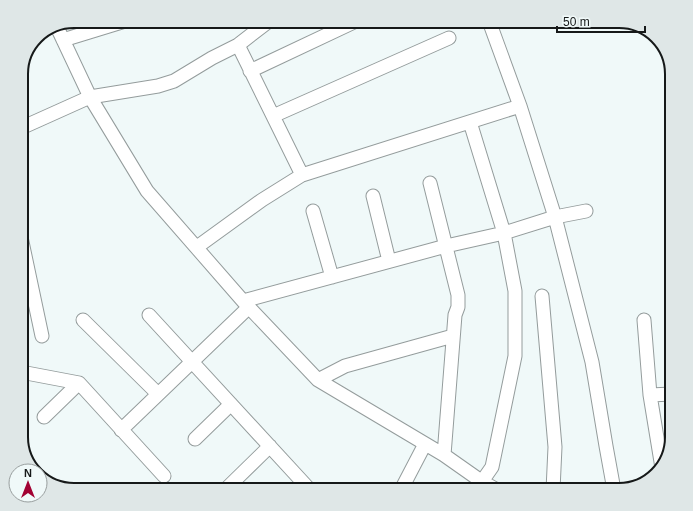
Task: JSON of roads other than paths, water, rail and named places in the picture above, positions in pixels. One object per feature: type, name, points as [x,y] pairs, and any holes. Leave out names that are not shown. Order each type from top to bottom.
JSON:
[{"type":"street","points":[[63,40],[102,28]]},
{"type":"street","points":[[28,125],[90,97],[158,86],[174,81],[212,58],[238,45],[260,28]]},
{"type":"street","points":[[250,71],[341,28]]},
{"type":"street","points":[[493,28],[520,106],[555,217],[592,362],[613,483]]},
{"type":"street","points":[[58,30],[90,97],[147,191],[246,304],[318,380],[444,455],[476,483]]},
{"type":"street","points":[[273,116],[449,38]]},
{"type":"street","points":[[238,45],[302,175]]},
{"type":"street","points":[[197,247],[262,200],[302,175],[520,106]]},
{"type":"street","points":[[470,122],[504,233],[515,291],[515,356],[492,467],[481,483]]},
{"type":"street","points":[[430,183],[458,295],[458,307],[455,315],[453,336],[444,455]]},
{"type":"street","points":[[373,196],[389,261]]},
{"type":"street","points":[[313,211],[332,276]]},
{"type":"street","points":[[121,430],[192,362],[246,304],[332,276],[446,246],[504,233],[555,217],[586,211]]},
{"type":"street","points":[[28,270],[42,336]]},
{"type":"street","points":[[542,296],[555,447],[553,483]]},
{"type":"street","points":[[149,315],[303,483]]},
{"type":"street","points":[[83,320],[158,394]]},
{"type":"street","points":[[644,320],[650,395],[660,457]]},
{"type":"street","points":[[318,380],[345,366],[453,336]]},
{"type":"street","points":[[28,373],[79,383],[164,476]]},
{"type":"street","points":[[44,417],[79,383]]},
{"type":"street","points":[[650,395],[665,394]]},
{"type":"street","points":[[195,439],[232,404]]},
{"type":"street","points":[[405,483],[425,444]]},
{"type":"street","points":[[232,483],[270,446]]}]
